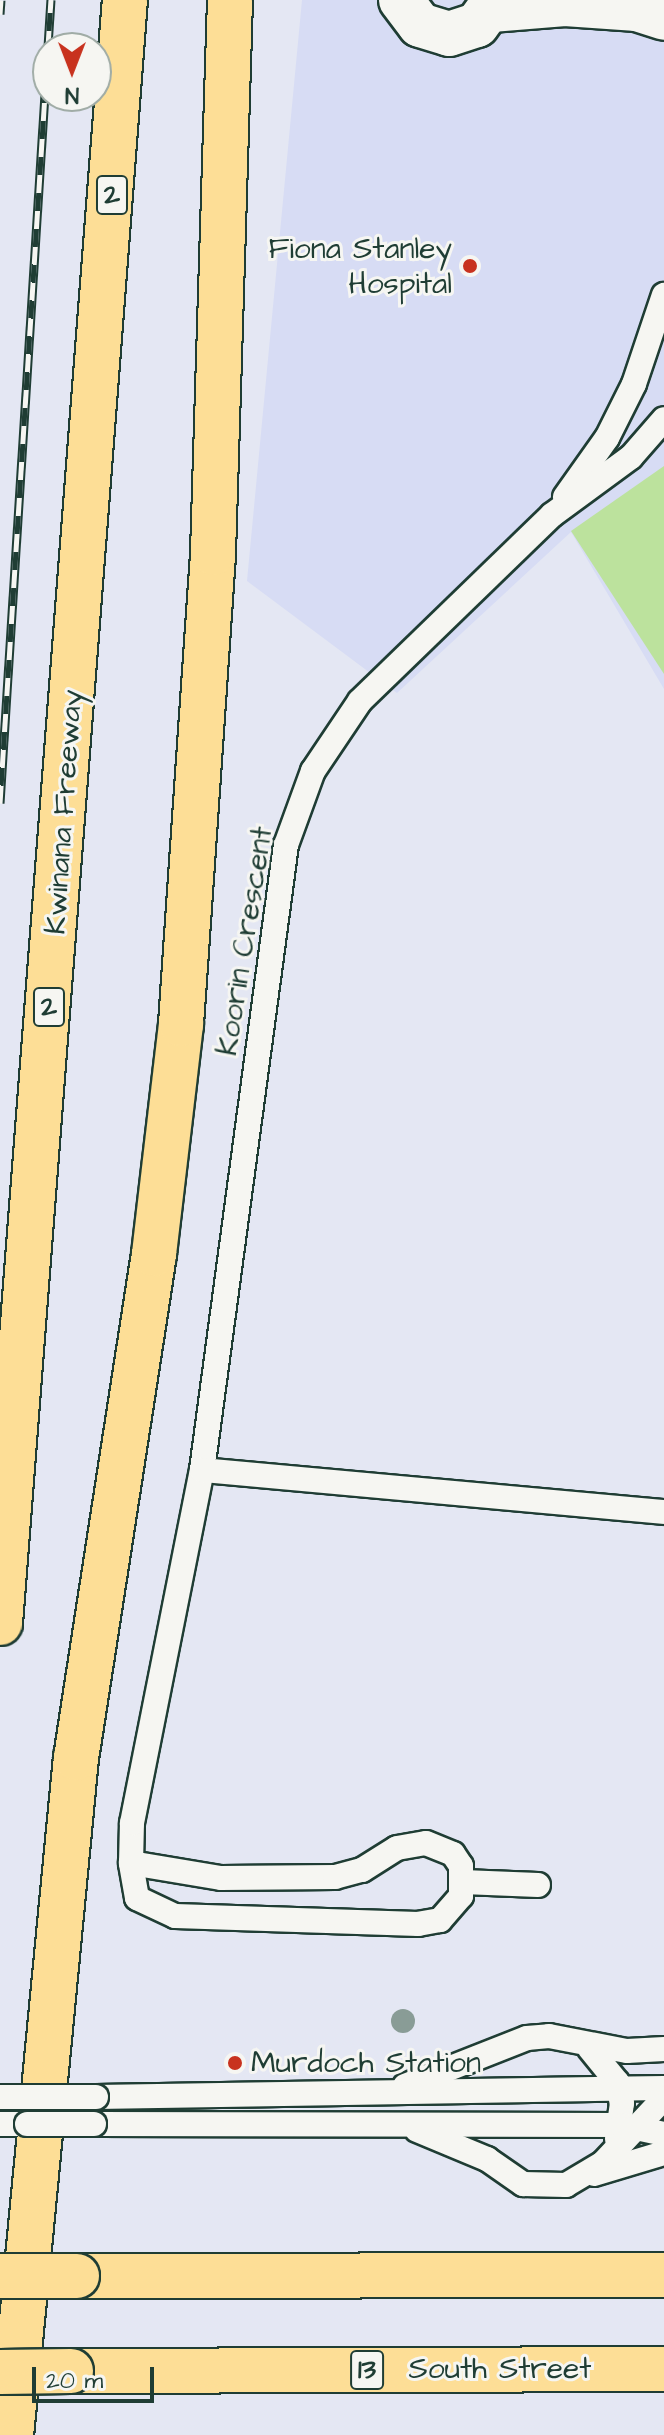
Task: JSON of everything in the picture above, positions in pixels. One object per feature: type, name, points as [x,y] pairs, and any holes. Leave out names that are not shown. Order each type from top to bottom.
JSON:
[{"type":"highway","name":"Kwinana Freeway","points":[[0,1623],[125,0]]},
{"type":"highway","points":[[11,2435],[76,1758],[154,1254],[181,1024],[214,537],[230,0]]},
{"type":"highway","points":[[0,2276],[664,2275]]},
{"type":"highway","name":"South Street","points":[[0,2372],[664,2369]]},
{"type":"street","points":[[401,0],[420,25],[449,34],[477,25],[493,5],[565,4],[637,9],[664,18]]},
{"type":"lane","name":"Koorin Crescent","points":[[552,515],[607,438],[634,384],[664,295]]},
{"type":"lane","name":"Koorin Crescent","points":[[463,1882],[455,1906],[429,1923],[175,1916],[137,1898],[131,1863],[132,1823],[202,1470],[286,845],[313,771],[360,701],[552,515],[631,457],[664,419]]},
{"type":"lane","points":[[202,1470],[664,1512]]},
{"type":"lane","points":[[131,1863],[221,1878],[335,1877],[362,1870],[397,1848],[426,1843],[453,1854],[463,1882],[538,1885]]},
{"type":"lane","points":[[385,2093],[527,2038],[627,2051],[664,2049]]},
{"type":"lane","points":[[580,2044],[664,2077]]},
{"type":"lane","points":[[580,2044],[618,2087],[623,2133]]},
{"type":"lane","points":[[487,2159],[471,2122],[473,2093],[490,2060],[507,2047]]},
{"type":"lane","points":[[0,2097],[473,2093],[664,2088]]},
{"type":"lane","points":[[586,2177],[623,2133],[664,2098]]},
{"type":"lane","points":[[388,2122],[440,2135],[487,2159],[513,2179],[544,2188],[664,2153]]},
{"type":"lane","points":[[0,2124],[471,2122],[664,2134]]},
{"type":"shaded area","name":"Fiona Stanley Hospital","points":[[302,0],[664,0],[664,689],[571,532],[397,693],[247,581]]},
{"type":"green space","points":[[664,466],[664,674],[571,531]]},
{"type":"railway","points":[[0,14],[1,0]]},
{"type":"railway","points":[[0,803],[51,0]]},
{"type":"place","name":"Fiona Stanley Hospital","points":[[470,266]]},
{"type":"place","name":"Murdoch Station","points":[[235,2063]]}]
